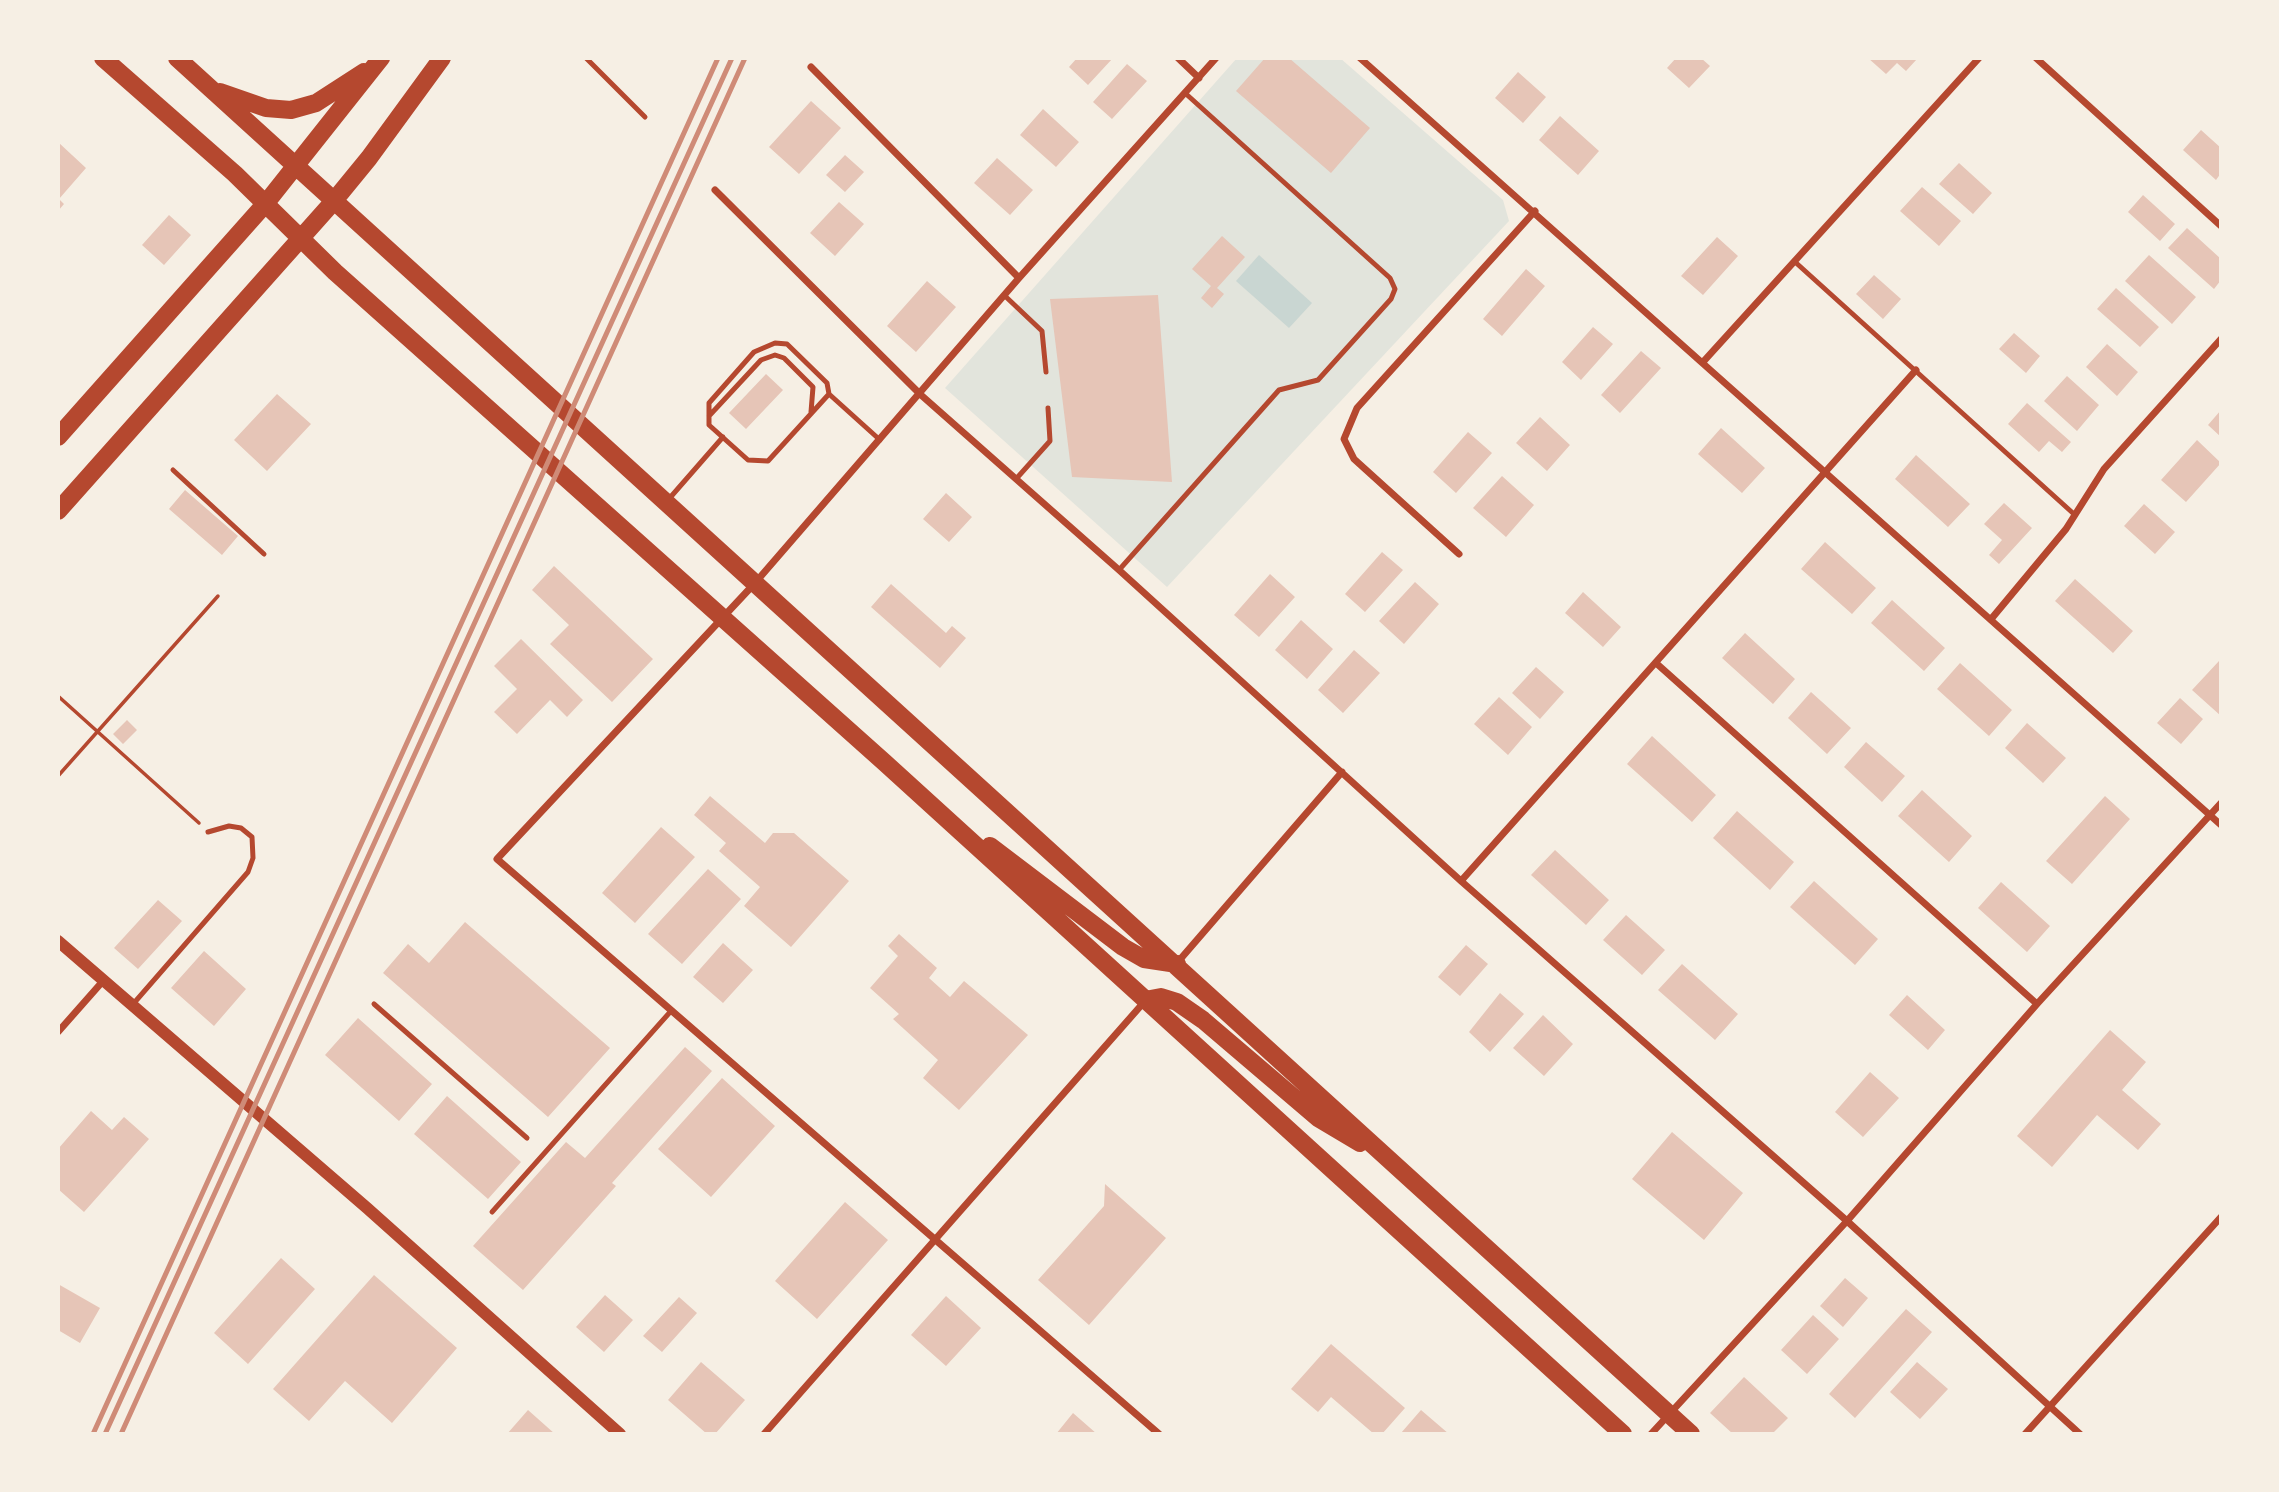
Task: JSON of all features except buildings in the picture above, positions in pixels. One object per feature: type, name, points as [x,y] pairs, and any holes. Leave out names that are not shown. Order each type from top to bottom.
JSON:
[{"type":"main road","points":[[103,58],[1623,1434]]},
{"type":"main road","points":[[177,58],[1177,964],[1691,1434]]},
{"type":"main road","points":[[58,511],[333,202],[442,58]]},
{"type":"main road","points":[[58,437],[266,203],[378,61]]},
{"type":"main road","points":[[215,90],[266,108],[291,110],[316,103],[378,61]]},
{"type":"main road","points":[[954,826],[1026,871],[1123,947],[1144,959],[1177,964]]},
{"type":"main road","points":[[1145,1000],[1161,998],[1177,1002],[1223,1036],[1318,1118],[1383,1153]]},
{"type":"street","points":[[1178,58],[1199,78]]},
{"type":"street","points":[[1159,1434],[497,859],[755,583],[1020,278],[1216,58]]},
{"type":"street","points":[[1360,58],[1992,618],[2221,825]]},
{"type":"street","points":[[1703,362],[1979,58]]},
{"type":"street","points":[[2036,58],[2221,226]]},
{"type":"street","points":[[811,67],[1020,278]]},
{"type":"street","points":[[715,190],[921,395],[1119,570],[1461,881],[1847,1221],[2080,1434]]},
{"type":"street","points":[[1459,554],[1354,459],[1344,439],[1357,408],[1535,211]]},
{"type":"street","points":[[1992,618],[2075,515],[2104,470],[2221,339]]},
{"type":"street","points":[[1461,881],[1916,370]]},
{"type":"street","points":[[1656,663],[2037,1004]]},
{"type":"street","points":[[1177,964],[1342,772]]},
{"type":"street","points":[[1651,1434],[1847,1221],[2037,1004],[2221,803]]},
{"type":"street","points":[[58,942],[367,1208],[620,1434]]},
{"type":"street","points":[[58,1032],[103,981]]},
{"type":"street","points":[[764,1434],[1145,1000]]},
{"type":"street","points":[[2025,1434],[2221,1217]]},
{"type":"lane","points":[[586,58],[645,117]]},
{"type":"lane","points":[[1119,570],[1279,390],[1318,380],[1391,299],[1395,289],[1390,278],[1185,93]]},
{"type":"lane","points":[[1794,261],[2075,515]]},
{"type":"lane","points":[[1005,296],[1042,331],[1046,372]]},
{"type":"lane","points":[[829,394],[768,461],[748,460],[709,425],[709,403],[754,352],[775,343],[787,344],[827,383],[829,394],[881,441]]},
{"type":"lane","points":[[709,416],[761,360],[775,355],[784,358],[813,387],[810,415]]},
{"type":"lane","points":[[1016,479],[1050,441],[1048,408]]},
{"type":"lane","points":[[666,502],[723,437]]},
{"type":"lane","points":[[173,470],[264,554]]},
{"type":"lane","points":[[132,1006],[248,872],[253,858],[252,837],[241,828],[229,827],[208,832]]},
{"type":"lane","points":[[374,1004],[527,1138]]},
{"type":"lane","points":[[492,1212],[671,1011]]},
{"type":"path","points":[[58,776],[218,596]]},
{"type":"path","points":[[58,696],[208,832]]},
{"type":"shaded area","points":[[1237,58],[1340,58],[1503,200],[1509,221],[1167,587],[945,388]]},
{"type":"shaded area","points":[[1259,255],[1312,303],[1289,328],[1236,281]]},
{"type":"railway","points":[[93,1434],[718,58]]},
{"type":"railway","points":[[105,1434],[732,58]]},
{"type":"railway","points":[[121,1434],[745,58]]}]
